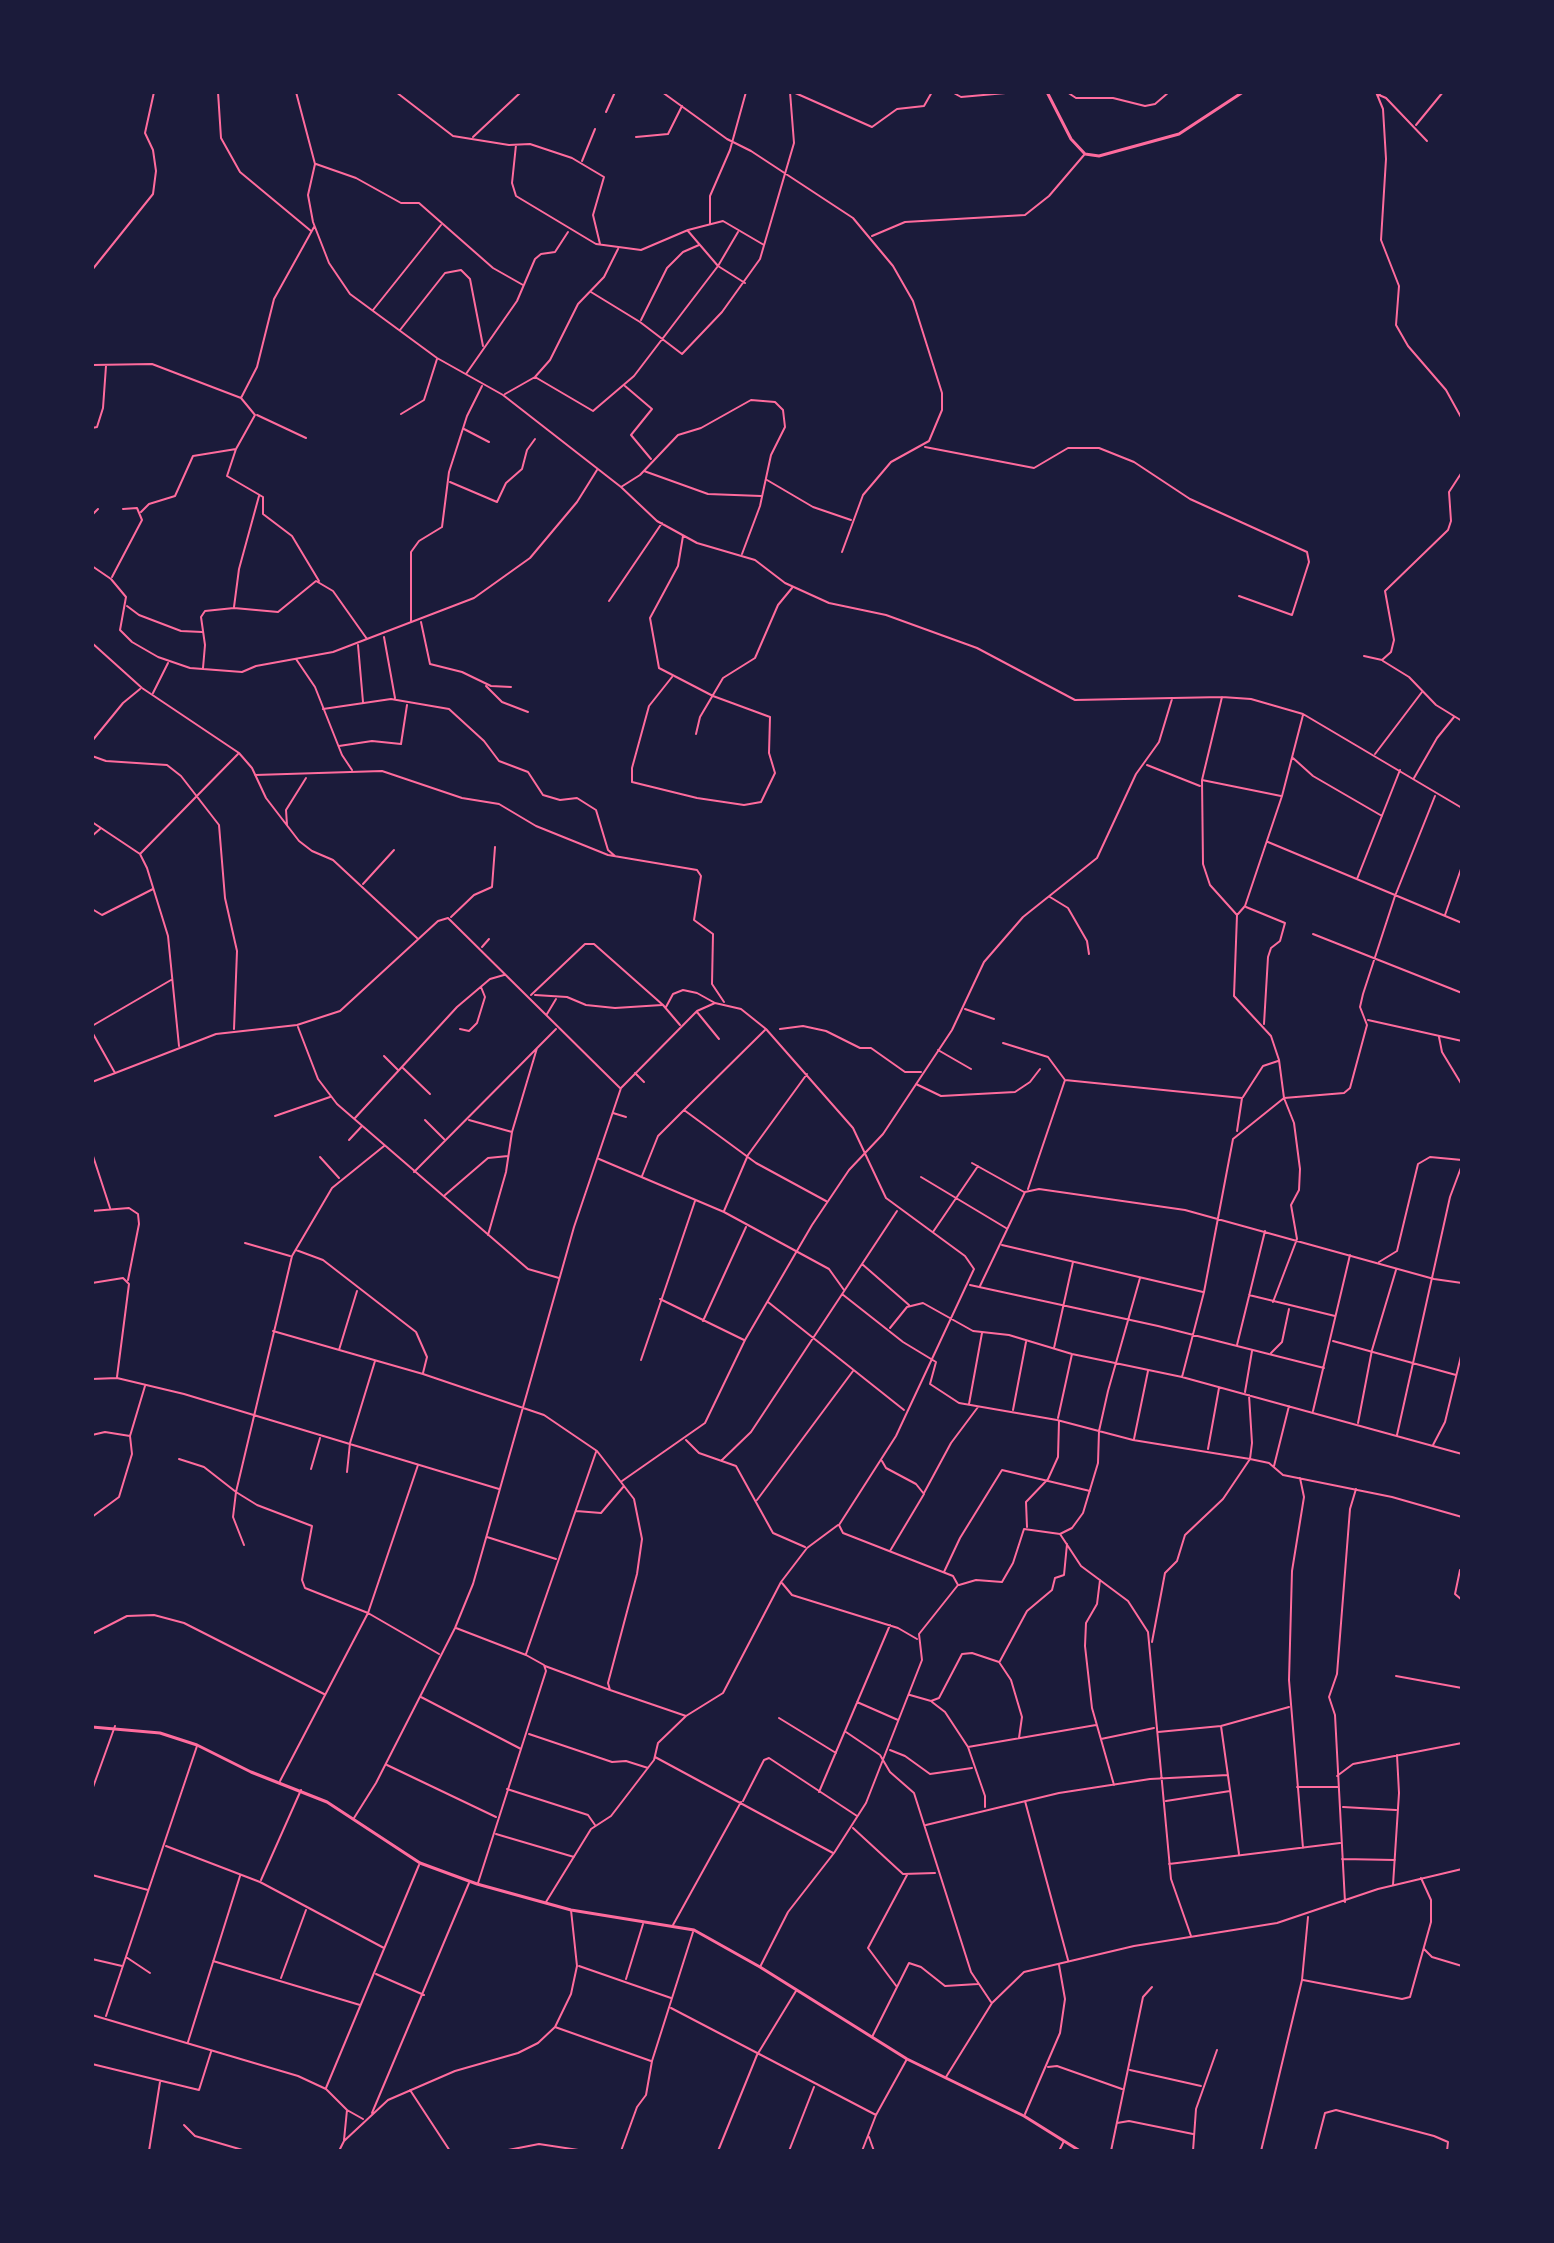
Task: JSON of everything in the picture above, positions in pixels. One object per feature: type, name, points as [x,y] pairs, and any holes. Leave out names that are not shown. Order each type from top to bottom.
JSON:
[{"type":"street","points":[[92,270],[153,194],[153,150],[145,133],[154,92]]},
{"type":"street","points":[[218,92],[221,138],[240,172],[312,232]]},
{"type":"street","points":[[296,92],[315,164],[308,195],[315,226],[336,277],[350,294],[437,358],[503,395],[621,487],[646,514],[697,543],[755,560],[792,588],[847,609],[886,615],[977,648],[1075,700],[1222,697],[1251,699],[1303,714],[1400,770],[1435,795],[1462,808]]},
{"type":"street","points":[[396,92],[453,136],[516,145],[530,144],[581,163],[604,179],[593,215],[601,245]]},
{"type":"street","points":[[473,137],[521,92]]},
{"type":"street","points":[[606,112],[615,92]]},
{"type":"street","points":[[662,92],[732,142],[853,218],[871,237],[913,301],[942,393],[938,423],[933,435],[922,446],[891,462],[863,495],[842,552]]},
{"type":"street","points":[[710,224],[710,196],[732,142],[746,92]]},
{"type":"street","points":[[591,292],[640,322],[682,354],[745,283],[765,246],[787,174],[795,133],[789,106],[792,92],[872,127],[897,109],[924,106],[932,92]]},
{"type":"street","points":[[952,92],[961,97],[1017,92]]},
{"type":"street","points":[[1047,92],[1063,126],[1085,154],[1099,156],[1179,134],[1243,92]]},
{"type":"street","points":[[1067,92],[1076,98],[1113,98],[1145,106],[1155,104],[1169,92]]},
{"type":"street","points":[[1415,126],[1443,92]]},
{"type":"street","points":[[1379,93],[1427,141]]},
{"type":"street","points":[[1379,93],[1387,182],[1381,240],[1399,286],[1396,325],[1408,346],[1446,390],[1462,419]]},
{"type":"street","points":[[636,137],[668,134],[682,105]]},
{"type":"street","points":[[581,163],[595,129]]},
{"type":"street","points":[[516,145],[514,193],[569,231],[601,245],[641,250],[688,230],[727,222],[765,246]]},
{"type":"street","points":[[871,237],[905,222],[1025,215],[1049,196],[1085,154]]},
{"type":"street","points":[[315,164],[356,178],[401,203],[419,203],[503,277],[523,285]]},
{"type":"street","points":[[372,311],[441,225]]},
{"type":"street","points":[[241,398],[257,367],[274,299],[315,226]]},
{"type":"street","points":[[688,230],[718,266],[745,283]]},
{"type":"street","points":[[466,375],[517,301],[535,259],[541,254],[555,252],[569,231]]},
{"type":"street","points":[[535,377],[590,412],[625,386],[718,266],[739,231]]},
{"type":"street","points":[[640,322],[661,276],[683,252],[699,245]]},
{"type":"street","points":[[503,395],[535,377],[559,347],[578,304],[604,277],[619,248]]},
{"type":"street","points":[[399,331],[445,273],[461,270],[470,279],[473,308],[483,332],[483,349]]},
{"type":"street","points":[[401,414],[424,400],[437,358]]},
{"type":"street","points":[[92,365],[137,362],[158,365],[241,398],[255,415],[306,438]]},
{"type":"street","points":[[92,428],[97,427],[103,408],[106,365]]},
{"type":"street","points":[[411,623],[411,552],[419,541],[440,531],[447,508],[448,482],[463,429],[483,384]]},
{"type":"street","points":[[625,386],[652,409],[631,435],[652,459]]},
{"type":"street","points":[[621,487],[644,471],[652,459],[678,435],[701,428],[751,400],[766,399],[780,405],[785,421],[771,455],[762,497],[741,555]]},
{"type":"street","points":[[255,415],[236,449],[227,476],[264,498],[263,514],[292,536],[319,581],[333,591],[368,640]]},
{"type":"street","points":[[463,429],[489,442]]},
{"type":"street","points":[[448,482],[497,502],[506,483],[522,469],[527,450],[535,439]]},
{"type":"street","points":[[922,446],[1034,468],[1068,448],[1099,448],[1134,462],[1190,499],[1307,552],[1309,562],[1292,615],[1239,596]]},
{"type":"street","points":[[111,579],[140,527],[141,512],[149,504],[175,496],[193,456],[236,449]]},
{"type":"street","points":[[92,566],[111,579],[126,597],[120,625],[124,635],[144,651],[169,662],[203,670],[242,672],[333,652],[384,636],[474,598],[530,558],[577,502],[598,469]]},
{"type":"street","points":[[644,471],[708,494],[762,497]]},
{"type":"street","points":[[1382,660],[1391,652],[1394,640],[1385,591],[1448,530],[1451,521],[1449,492],[1462,472]]},
{"type":"street","points":[[767,480],[813,507],[852,521]]},
{"type":"street","points":[[234,608],[239,569],[260,494]]},
{"type":"street","points":[[123,509],[133,507],[141,512]]},
{"type":"street","points":[[92,515],[98,509]]},
{"type":"street","points":[[609,601],[662,523]]},
{"type":"street","points":[[672,677],[649,706],[635,757],[632,782],[689,797],[744,805],[759,804],[775,773],[769,753],[770,717],[713,696],[659,668],[650,618],[678,566],[683,535]]},
{"type":"street","points":[[203,670],[201,617],[205,611],[234,608],[278,612],[319,581]]},
{"type":"street","points":[[696,734],[700,717],[729,671],[755,658],[778,605],[792,588]]},
{"type":"street","points":[[126,605],[139,615],[181,631],[203,632]]},
{"type":"street","points":[[420,621],[430,664],[462,672],[486,685],[502,702],[528,712]]},
{"type":"street","points":[[384,636],[395,699]]},
{"type":"street","points":[[92,643],[142,688],[239,753],[255,775],[266,798],[307,848],[333,860],[418,938]]},
{"type":"street","points":[[358,644],[363,703]]},
{"type":"street","points":[[1364,656],[1382,660],[1409,677],[1436,705],[1462,721]]},
{"type":"street","points":[[295,658],[315,687],[338,746],[353,771]]},
{"type":"street","points":[[152,695],[169,662]]},
{"type":"street","points":[[486,685],[511,687]]},
{"type":"street","points":[[92,741],[123,703],[142,688]]},
{"type":"street","points":[[1374,755],[1423,691]]},
{"type":"street","points":[[1222,697],[1201,786],[1203,864],[1210,885],[1237,915]]},
{"type":"street","points":[[323,709],[395,699],[449,709],[484,741],[499,761],[528,772],[543,795],[560,800],[577,798],[589,804],[599,816],[608,850],[618,857]]},
{"type":"street","points":[[575,1511],[601,1513],[623,1483],[705,1423],[745,1340],[796,1251],[827,1202],[866,1150],[883,1134],[938,1050],[964,1009],[984,962],[1007,932],[1097,858],[1136,774],[1159,742],[1172,699]]},
{"type":"street","points":[[338,746],[372,741],[401,744],[406,703]]},
{"type":"street","points":[[1273,1302],[1297,1239],[1291,1205],[1300,1186],[1298,1145],[1284,1098],[1279,1060],[1264,1026],[1234,996],[1237,915],[1245,906],[1267,842],[1303,714]]},
{"type":"street","points":[[1413,780],[1437,738],[1455,716]]},
{"type":"street","points":[[140,854],[239,753]]},
{"type":"street","points":[[92,756],[106,761],[167,765],[181,776],[220,831],[225,898],[237,951],[234,1030]]},
{"type":"street","points":[[1293,758],[1321,781],[1383,816]]},
{"type":"street","points":[[1145,764],[1201,786]]},
{"type":"street","points":[[1356,880],[1400,770]]},
{"type":"street","points":[[255,775],[307,776],[382,771],[462,798],[499,804],[536,826],[618,857],[700,872],[694,920],[713,934],[712,984],[725,1004]]},
{"type":"street","points":[[288,826],[286,810],[307,776]]},
{"type":"street","points":[[1202,780],[1282,796]]},
{"type":"street","points":[[1237,1132],[1284,1098],[1349,1091],[1367,1020],[1360,1007],[1395,896],[1435,795]]},
{"type":"street","points":[[92,822],[140,854],[168,936],[179,1047]]},
{"type":"street","points":[[92,836],[101,829]]},
{"type":"street","points":[[1267,842],[1462,923]]},
{"type":"street","points":[[92,1082],[179,1047],[234,1030],[255,1031],[297,1025],[322,1019],[349,1005],[438,921],[450,918],[474,895],[492,887],[495,847]]},
{"type":"street","points":[[363,885],[394,850]]},
{"type":"street","points":[[1444,916],[1462,866]]},
{"type":"street","points":[[92,909],[102,915],[153,889]]},
{"type":"street","points":[[1049,897],[1068,908],[1087,941],[1089,954]]},
{"type":"street","points":[[1245,906],[1285,923],[1280,941],[1271,948],[1268,957],[1264,1026]]},
{"type":"street","points":[[450,918],[505,975],[531,995],[546,1015],[621,1088]]},
{"type":"street","points":[[1313,934],[1462,993]]},
{"type":"street","points":[[481,948],[489,939]]},
{"type":"street","points":[[531,995],[585,944],[594,944],[663,1005],[681,1026]]},
{"type":"street","points":[[355,1118],[443,1020],[480,986],[505,975]]},
{"type":"street","points":[[92,1026],[173,979]]},
{"type":"street","points":[[460,1029],[469,1031],[477,1023],[485,997],[480,986]]},
{"type":"street","points":[[546,1902],[596,1826],[611,1816],[648,1768],[655,1757],[658,1743],[686,1716],[723,1693],[781,1582],[807,1548],[839,1525],[882,1460],[969,1284],[974,1264],[898,1210],[878,1186],[866,1150],[853,1128],[766,1029],[741,1009],[683,990],[673,994],[666,1009]]},
{"type":"street","points":[[531,995],[615,1008],[663,1005]]},
{"type":"street","points":[[546,1015],[558,998]]},
{"type":"street","points":[[353,1819],[386,1764],[455,1628],[473,1584],[561,1278],[621,1088],[697,1011],[715,1003]]},
{"type":"street","points":[[964,1009],[994,1019]]},
{"type":"street","points":[[697,1011],[719,1039]]},
{"type":"street","points":[[1367,1020],[1462,1041]]},
{"type":"street","points":[[297,1025],[318,1079],[331,1097],[413,1173],[445,1195],[528,1269],[561,1278]]},
{"type":"street","points":[[780,1029],[803,1026],[826,1031],[860,1048],[871,1048],[905,1072],[922,1072]]},
{"type":"street","points":[[413,1173],[558,1027]]},
{"type":"street","points":[[642,1177],[658,1136],[766,1029]]},
{"type":"street","points":[[92,1032],[115,1073]]},
{"type":"street","points":[[1439,1035],[1442,1052],[1462,1085]]},
{"type":"street","points":[[1003,1043],[1048,1057],[1065,1080],[1242,1098]]},
{"type":"street","points":[[488,1235],[512,1132],[538,1047]]},
{"type":"street","points":[[938,1050],[971,1069]]},
{"type":"street","points":[[384,1056],[398,1071]]},
{"type":"street","points":[[1182,1377],[1204,1292],[1242,1098],[1263,1066],[1279,1060]]},
{"type":"street","points":[[402,1067],[430,1094]]},
{"type":"street","points":[[915,1083],[941,1096],[1015,1092],[1030,1082],[1040,1069]]},
{"type":"street","points":[[1455,1073],[1462,1071]]},
{"type":"street","points":[[635,1073],[644,1082]]},
{"type":"street","points":[[724,1212],[748,1155],[807,1074]]},
{"type":"street","points":[[980,1286],[1026,1192],[1065,1080]]},
{"type":"street","points":[[275,1116],[331,1097]]},
{"type":"street","points":[[684,1110],[748,1155],[827,1202]]},
{"type":"street","points":[[612,1112],[626,1117]]},
{"type":"street","points":[[425,1120],[445,1140]]},
{"type":"street","points":[[468,1120],[512,1132]]},
{"type":"street","points":[[349,1140],[363,1125]]},
{"type":"street","points":[[244,1545],[233,1517],[236,1492],[292,1256],[315,1213],[340,1179],[384,1146]]},
{"type":"street","points":[[92,1153],[110,1208]]},
{"type":"street","points":[[445,1195],[488,1158],[508,1156]]},
{"type":"street","points":[[320,1157],[332,1175],[340,1179]]},
{"type":"street","points":[[1378,1262],[1397,1251],[1418,1164],[1430,1157],[1462,1160]]},
{"type":"street","points":[[598,1159],[724,1212],[834,1273],[844,1290]]},
{"type":"street","points":[[972,1163],[1026,1192],[1039,1189],[1138,1202],[1265,1230],[1434,1279],[1462,1283]]},
{"type":"street","points":[[1397,1435],[1450,1197],[1462,1165]]},
{"type":"street","points":[[932,1233],[978,1166]]},
{"type":"street","points":[[921,1177],[1007,1229]]},
{"type":"street","points":[[641,1360],[696,1200]]},
{"type":"street","points":[[92,1211],[132,1209],[139,1219],[128,1280],[117,1378]]},
{"type":"street","points":[[722,1460],[751,1432],[898,1210]]},
{"type":"street","points":[[703,1321],[747,1226]]},
{"type":"street","points":[[1236,1346],[1265,1230]]},
{"type":"street","points":[[245,1243],[292,1256]]},
{"type":"street","points":[[1000,1244],[1204,1292]]},
{"type":"street","points":[[295,1250],[323,1260],[416,1332],[427,1357],[423,1374]]},
{"type":"street","points":[[1313,1412],[1350,1255]]},
{"type":"street","points":[[1054,1349],[1073,1262]]},
{"type":"street","points":[[862,1264],[894,1288],[901,1302],[932,1306],[964,1328],[1220,1386],[1462,1454]]},
{"type":"street","points":[[1358,1424],[1372,1350],[1396,1268]]},
{"type":"street","points":[[1060,1534],[1077,1523],[1091,1491],[1098,1463],[1099,1431],[1131,1321],[1140,1278]]},
{"type":"street","points":[[92,1283],[128,1280]]},
{"type":"street","points":[[969,1284],[1192,1334],[1324,1368]]},
{"type":"street","points":[[339,1351],[358,1289]]},
{"type":"street","points":[[842,1294],[932,1360],[937,1365],[930,1382],[932,1387],[951,1400],[1058,1420],[1133,1440],[1250,1459],[1274,1466],[1283,1475],[1357,1488],[1462,1517]]},
{"type":"street","points":[[1247,1294],[1337,1317]]},
{"type":"street","points":[[660,1299],[745,1340]]},
{"type":"street","points":[[768,1301],[905,1410]]},
{"type":"street","points":[[889,1329],[910,1305]]},
{"type":"street","points":[[1270,1354],[1282,1342],[1290,1307]]},
{"type":"street","points":[[273,1331],[423,1374],[553,1419],[597,1451],[623,1483],[639,1514],[642,1539],[637,1574],[608,1683],[610,1690]]},
{"type":"street","points":[[968,1405],[982,1333]]},
{"type":"street","points":[[1013,1411],[1026,1341]]},
{"type":"street","points":[[1332,1341],[1456,1375]]},
{"type":"street","points":[[1191,1936],[1175,1896],[1169,1864],[1152,1643],[1165,1573],[1177,1561],[1185,1535],[1223,1499],[1250,1459],[1252,1443],[1247,1394],[1252,1350]]},
{"type":"street","points":[[1433,1445],[1445,1422],[1462,1352]]},
{"type":"street","points":[[760,1967],[788,1912],[852,1828],[885,1762],[922,1660],[918,1639],[923,1627],[958,1585],[976,1580],[1002,1582],[1027,1527],[1026,1502],[1048,1479],[1058,1457],[1058,1420],[1072,1354]]},
{"type":"street","points":[[347,1472],[350,1443],[375,1360]]},
{"type":"street","points":[[1133,1440],[1148,1370]]},
{"type":"street","points":[[756,1500],[769,1488],[853,1371]]},
{"type":"street","points":[[92,1379],[117,1378],[255,1414],[320,1437],[350,1443],[499,1489]]},
{"type":"street","points":[[92,1517],[119,1497],[132,1454],[130,1436],[145,1385]]},
{"type":"street","points":[[1208,1450],[1220,1386]]},
{"type":"street","points":[[1274,1466],[1289,1405]]},
{"type":"street","points":[[890,1551],[951,1443],[978,1407]]},
{"type":"street","points":[[92,1435],[105,1432],[130,1436]]},
{"type":"street","points":[[311,1469],[320,1437]]},
{"type":"street","points":[[686,1439],[699,1453],[736,1466],[773,1533],[807,1548]]},
{"type":"street","points":[[526,1655],[556,1559],[597,1451]]},
{"type":"street","points":[[179,1459],[201,1465],[257,1505],[312,1526],[302,1585],[368,1613],[440,1655]]},
{"type":"street","points":[[882,1460],[886,1468],[916,1484],[924,1494]]},
{"type":"street","points":[[280,1782],[368,1613],[418,1465]]},
{"type":"street","points":[[944,1572],[956,1544],[1002,1470],[1091,1491]]},
{"type":"street","points":[[1299,1477],[1304,1489]]},
{"type":"street","points":[[1303,1848],[1291,1706],[1292,1571],[1304,1489],[1312,1479]]},
{"type":"street","points":[[1345,1903],[1335,1715],[1329,1697],[1337,1674],[1350,1509],[1357,1488]]},
{"type":"street","points":[[839,1525],[843,1533],[953,1576],[958,1585]]},
{"type":"street","points":[[1027,1527],[1060,1534],[1081,1566],[1128,1601],[1152,1643]]},
{"type":"street","points":[[486,1537],[556,1559]]},
{"type":"street","points":[[999,1662],[1027,1611],[1052,1590],[1055,1578],[1064,1575],[1067,1542]]},
{"type":"street","points":[[1460,1570],[1455,1594],[1462,1600]]},
{"type":"street","points":[[1100,1580],[1097,1604],[1085,1628],[1096,1725],[1114,1786]]},
{"type":"street","points":[[781,1582],[792,1595],[890,1625],[918,1639]]},
{"type":"street","points":[[92,1634],[127,1616],[154,1615],[184,1623],[324,1695]]},
{"type":"street","points":[[819,1792],[890,1625]]},
{"type":"street","points":[[455,1628],[544,1665],[686,1716]]},
{"type":"street","points":[[931,1701],[945,1691],[958,1657],[972,1653],[999,1662],[1011,1680],[1022,1717],[1019,1738]]},
{"type":"street","points":[[477,1884],[545,1679],[544,1665]]},
{"type":"street","points":[[1396,1676],[1462,1688]]},
{"type":"street","points":[[909,1695],[931,1701],[945,1712],[968,1747],[985,1796],[985,1808]]},
{"type":"street","points":[[420,1696],[521,1749]]},
{"type":"street","points":[[857,1702],[899,1720]]},
{"type":"street","points":[[1100,1739],[1157,1730],[1221,1726],[1291,1706]]},
{"type":"street","points":[[779,1718],[837,1753]]},
{"type":"street","points":[[968,1747],[1096,1725]]},
{"type":"street","points":[[92,1727],[115,1726],[160,1733],[197,1745],[301,1790],[353,1819],[420,1863],[477,1884],[571,1910],[694,1930],[760,1967],[907,2059],[1024,2116],[1080,2151]]},
{"type":"street","points":[[92,1790],[115,1726]]},
{"type":"street","points":[[1221,1726],[1239,1855]]},
{"type":"street","points":[[846,1732],[859,1738],[885,1762],[892,1775],[914,1793],[971,1972],[992,2003]]},
{"type":"street","points":[[527,1733],[612,1762],[626,1761],[648,1768]]},
{"type":"street","points":[[1336,1776],[1353,1764],[1462,1743]]},
{"type":"street","points":[[105,2019],[197,1745]]},
{"type":"street","points":[[889,1750],[905,1756],[930,1774],[974,1767]]},
{"type":"street","points":[[1393,1886],[1397,1754]]},
{"type":"street","points":[[655,1757],[834,1853]]},
{"type":"street","points":[[673,1925],[766,1758],[858,1817]]},
{"type":"street","points":[[386,1764],[498,1818]]},
{"type":"street","points":[[924,1825],[985,1808],[1150,1779],[1162,1781],[1228,1775]]},
{"type":"street","points":[[1296,1787],[1338,1787]]},
{"type":"street","points":[[507,1789],[588,1815],[596,1826]]},
{"type":"street","points":[[260,1882],[301,1790]]},
{"type":"street","points":[[1165,1801],[1230,1791]]},
{"type":"street","points":[[1025,1801],[1068,1961]]},
{"type":"street","points":[[1341,1806],[1397,1810]]},
{"type":"street","points":[[852,1828],[907,1875]]},
{"type":"street","points":[[495,1834],[574,1857]]},
{"type":"street","points":[[1169,1864],[1341,1843]]},
{"type":"street","points":[[165,1846],[260,1882],[385,1948]]},
{"type":"street","points":[[1342,1859],[1396,1860]]},
{"type":"street","points":[[326,2089],[420,1863]]},
{"type":"street","points":[[945,2078],[992,2003],[1024,1972],[1191,1936],[1308,1916],[1393,1886],[1462,1869]]},
{"type":"street","points":[[898,1988],[868,1948],[907,1875],[912,1872],[937,1873]]},
{"type":"street","points":[[92,1875],[148,1890]]},
{"type":"street","points":[[188,2043],[241,1875]]},
{"type":"street","points":[[1302,1980],[1405,1999],[1412,1994],[1432,1910],[1428,1889],[1421,1878]]},
{"type":"street","points":[[372,2114],[470,1881]]},
{"type":"street","points":[[280,1979],[307,1908]]},
{"type":"street","points":[[339,2151],[344,2141],[365,2120],[409,2089],[455,2071],[518,2053],[538,2043],[555,2027],[571,1994],[577,1966],[571,1910]]},
{"type":"street","points":[[1261,2151],[1302,1980],[1308,1916]]},
{"type":"street","points":[[626,1980],[643,1923]]},
{"type":"street","points":[[621,2151],[637,2107],[646,2095],[652,2061],[694,1930]]},
{"type":"street","points":[[1424,1949],[1432,1957],[1462,1966]]},
{"type":"street","points":[[126,1956],[150,1973]]},
{"type":"street","points":[[92,1959],[123,1966]]},
{"type":"street","points":[[212,1961],[280,1979],[361,2006]]},
{"type":"street","points":[[871,2038],[898,1988],[906,1965],[912,1962],[945,1986],[978,1984]]},
{"type":"street","points":[[1024,2116],[1052,2057],[1065,2008],[1059,1964]]},
{"type":"street","points":[[577,1966],[672,1998]]},
{"type":"street","points":[[375,1974],[424,1995]]},
{"type":"street","points":[[1111,2151],[1143,1997],[1152,1987]]},
{"type":"street","points":[[718,2151],[757,2055],[796,1990]]},
{"type":"street","points":[[670,2008],[876,2115]]},
{"type":"street","points":[[92,2015],[298,2076],[326,2089],[347,2110],[365,2120]]},
{"type":"street","points":[[555,2027],[652,2061]]},
{"type":"street","points":[[92,2064],[199,2090],[212,2050]]},
{"type":"street","points":[[1193,2151],[1202,2086],[1217,2050]]},
{"type":"street","points":[[1052,2057],[1057,2066]]},
{"type":"street","points":[[862,2151],[876,2115],[907,2059]]},
{"type":"street","points":[[1047,2068],[1057,2066],[1123,2089]]},
{"type":"street","points":[[1129,2070],[1202,2086]]},
{"type":"street","points":[[149,2151],[160,2081]]},
{"type":"street","points":[[789,2151],[814,2085]]},
{"type":"street","points":[[409,2089],[450,2151]]},
{"type":"street","points":[[344,2141],[347,2110]]},
{"type":"street","points":[[1315,2151],[1325,2113],[1336,2110],[1434,2136],[1448,2142],[1447,2151]]},
{"type":"street","points":[[1116,2124],[1129,2121],[1194,2134]]},
{"type":"street","points":[[184,2125],[195,2136],[246,2151]]},
{"type":"street","points":[[868,2134],[874,2151]]},
{"type":"street","points":[[1059,2151],[1064,2141]]},
{"type":"street","points":[[503,2151],[543,2144],[585,2151]]}]
